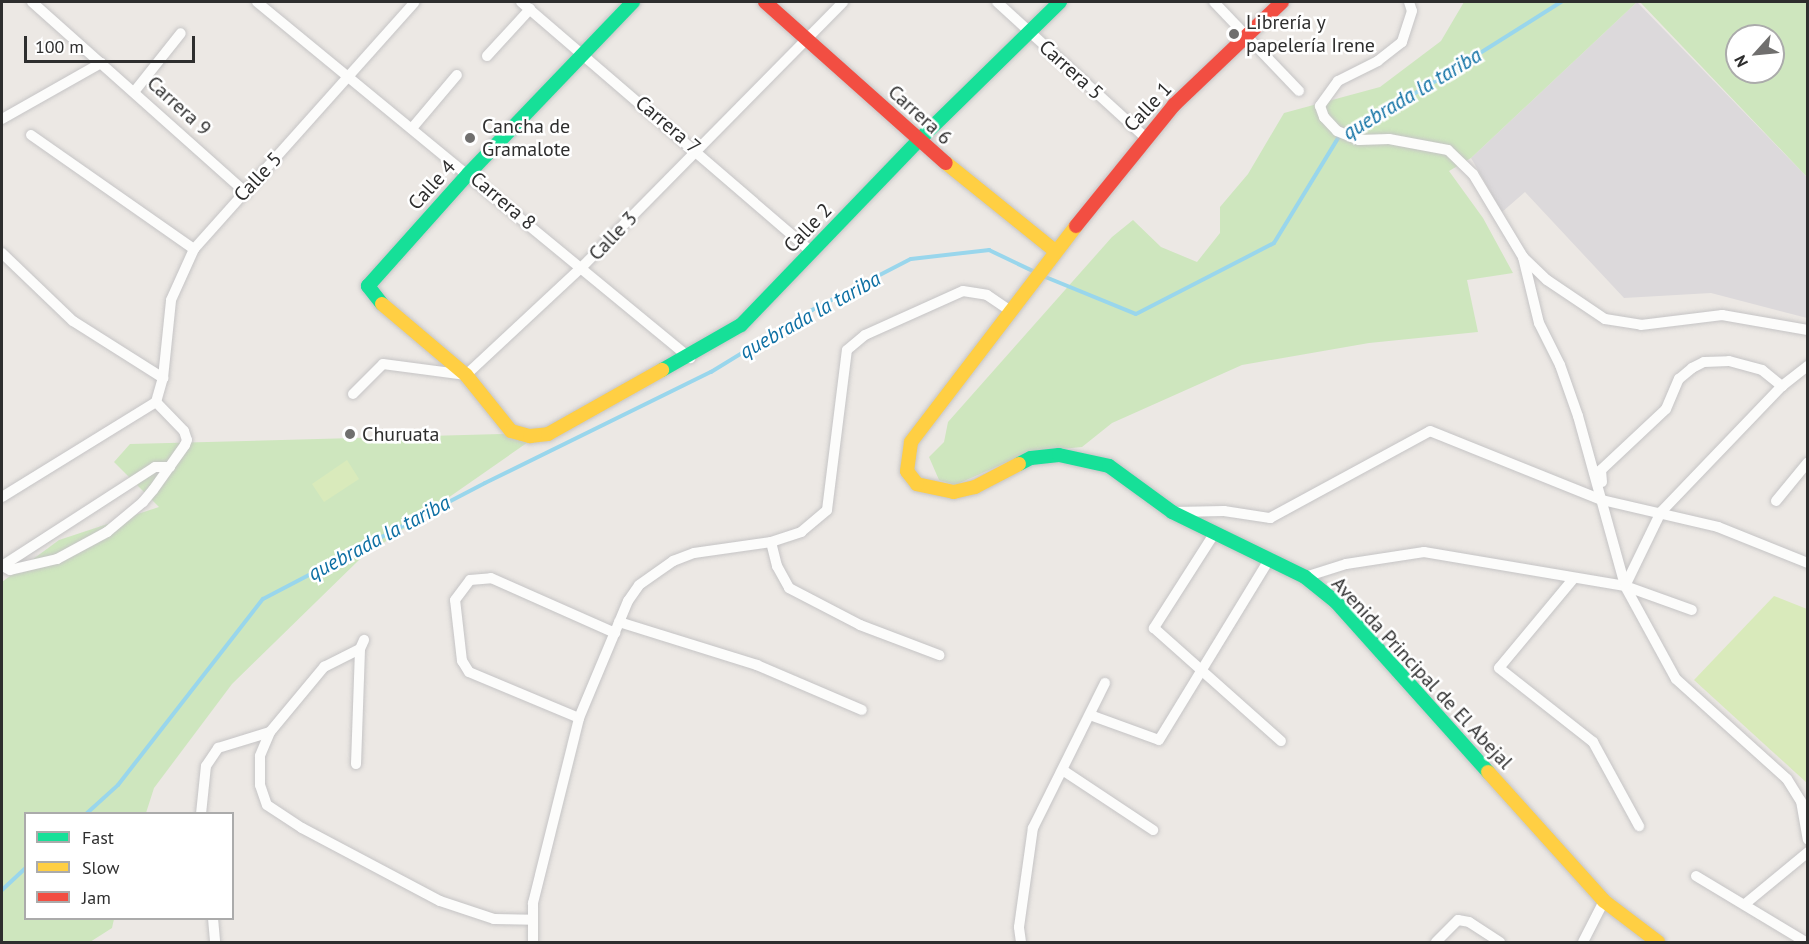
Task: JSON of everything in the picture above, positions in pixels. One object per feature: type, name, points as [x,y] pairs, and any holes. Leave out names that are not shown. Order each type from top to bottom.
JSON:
[{"type":"street","name":"Carrera 9","points":[[32,2],[246,193]]},
{"type":"street","name":"Carrera 8","points":[[257,2],[349,74],[690,358]]},
{"type":"street","name":"Calle 5","points":[[156,402],[162,380],[171,300],[194,249],[219,217],[246,193],[414,2]]},
{"type":"street","name":"Calle 4","points":[[466,375],[371,294],[369,283],[469,173],[586,55],[633,2]]},
{"type":"street","name":"Carrera 6","points":[[765,2],[918,141],[1055,251]]},
{"type":"street","name":"Calle 3","points":[[466,375],[582,267],[843,2]]},
{"type":"street","name":"Carrera 5","points":[[997,2],[1145,137]]},
{"type":"street","name":"Calle 2","points":[[466,375],[511,431],[530,436],[548,434],[690,358],[741,326],[918,141],[1060,2]]},
{"type":"street","points":[[1214,2],[1299,91]]},
{"type":"street","name":"Calle 1","points":[[1055,251],[1145,137],[1282,2]]},
{"type":"street","points":[[1409,2],[1412,11],[1402,42],[1378,61],[1338,81],[1320,106],[1323,117],[1338,132],[1359,140],[1389,139],[1448,150],[1473,174],[1523,257],[1547,280],[1605,319],[1641,325],[1722,315],[1808,330]]},
{"type":"street","points":[[487,56],[526,5]]},
{"type":"street","name":"Carrera 7","points":[[526,5],[697,149],[812,251]]},
{"type":"street","points":[[134,92],[181,33]]},
{"type":"street","points":[[2,118],[101,63]]},
{"type":"street","points":[[413,127],[457,75]]},
{"type":"street","points":[[31,135],[194,249]]},
{"type":"street","name":"Avenida Principal de El Abejal","points":[[1055,251],[1012,312],[911,442],[906,471],[917,484],[954,492],[975,487],[1031,458],[1085,458],[1109,466],[1172,512],[1305,578],[1336,602],[1604,901],[1658,942]]},
{"type":"street","points":[[2,253],[73,321],[162,380]]},
{"type":"street","points":[[1523,257],[1530,297],[1560,365],[1602,500],[1625,586],[1676,679],[1787,780],[1801,801],[1808,839]]},
{"type":"street","points":[[533,942],[533,903],[579,718],[617,627],[639,585],[673,561],[729,546],[771,542],[801,532],[827,510],[847,350],[865,335],[963,291],[987,295],[1012,312]]},
{"type":"street","points":[[1602,500],[1601,470],[1666,409],[1679,379],[1692,368],[1704,362],[1729,361],[1762,370],[1782,386]]},
{"type":"street","points":[[353,394],[383,364],[466,375]]},
{"type":"street","points":[[1625,586],[1661,512],[1782,386],[1808,366]]},
{"type":"street","points":[[2,497],[156,402],[187,436],[170,466],[132,513],[91,542],[42,565],[10,570],[2,566],[155,467],[170,466]]},
{"type":"street","points":[[1172,512],[1224,511],[1270,518],[1430,431],[1602,500],[1718,527],[1808,563]]},
{"type":"street","points":[[1776,501],[1808,462]]},
{"type":"street","points":[[1214,534],[1154,628],[1201,668],[1228,698],[1281,741]]},
{"type":"street","points":[[771,542],[777,566],[789,588],[860,625],[939,655]]},
{"type":"street","points":[[1305,578],[1346,564],[1424,552],[1625,586],[1692,610]]},
{"type":"street","points":[[1090,715],[1159,740],[1269,560]]},
{"type":"street","points":[[579,718],[469,672],[462,661],[455,600],[470,580],[491,578],[617,627],[758,665],[862,710]]},
{"type":"street","points":[[1574,578],[1499,668],[1593,741],[1639,826]]},
{"type":"street","points":[[356,764],[362,644],[324,668],[270,732],[260,756],[260,785],[267,805],[302,828],[440,901],[494,919],[533,920]]},
{"type":"street","points":[[1021,942],[1019,927],[1033,828],[1064,771],[1105,683]]},
{"type":"street","points":[[201,812],[206,766],[218,748],[270,732]]},
{"type":"street","points":[[1064,771],[1154,830]]},
{"type":"street","points":[[1745,904],[1808,852]]},
{"type":"street","points":[[1696,876],[1806,942]]},
{"type":"street","points":[[1583,942],[1604,901]]},
{"type":"street","points":[[213,920],[215,942]]},
{"type":"street","points":[[1436,942],[1458,920],[1468,922],[1500,942]]},
{"type":"shaded area","points":[[1637,2],[1807,177],[1807,318],[1711,293],[1624,298],[1525,192],[1502,212],[1471,158]]},
{"type":"green space","points":[[1464,2],[1637,2],[1471,158],[1449,171],[1483,218],[1513,273],[1467,280],[1478,332],[1369,343],[1242,365],[1112,423],[1082,447],[1030,452],[955,485],[939,480],[929,457],[944,442],[948,422],[1112,237],[1133,220],[1161,247],[1197,262],[1220,233],[1220,207],[1248,174],[1284,113],[1380,87],[1441,41]]},
{"type":"green space","points":[[1640,2],[1807,2],[1807,177]]},
{"type":"green space","points":[[541,433],[359,560],[232,684],[154,788],[146,812],[24,812],[24,920],[114,920],[112,928],[90,942],[2,942],[2,582],[59,540],[159,507],[114,462],[130,444]]},
{"type":"green space","points":[[347,460],[359,479],[324,502],[312,484]]},
{"type":"green space","points":[[1774,596],[1807,609],[1807,783],[1694,680]]},
{"type":"waterway","name":"quebrada la tariba","points":[[1346,131],[1426,87],[1561,2]]},
{"type":"waterway","name":"quebrada la tariba","points":[[1043,276],[1136,314],[1274,243],[1340,135]]},
{"type":"waterway","name":"quebrada la tariba","points":[[88,812],[118,785],[263,599],[485,483],[711,372],[812,310],[911,259],[989,250],[1037,273]]},
{"type":"waterway","name":"quebrada la tariba","points":[[2,890],[24,870]]},
{"type":"traffic: fast","points":[[382,304],[368,286],[469,173],[633,2]]},
{"type":"traffic: fast","points":[[662,370],[741,325],[918,141],[1060,2]]},
{"type":"traffic: fast","points":[[1019,464],[1031,458],[1059,455],[1109,466],[1172,512],[1305,577],[1336,602],[1488,772]]},
{"type":"traffic: slow","points":[[946,163],[1055,251]]},
{"type":"traffic: slow","points":[[1019,464],[975,487],[954,492],[917,484],[907,471],[911,442],[1076,226]]},
{"type":"traffic: slow","points":[[382,304],[466,375],[511,431],[530,436],[548,434],[662,370]]},
{"type":"traffic: slow","points":[[1488,772],[1604,901],[1658,942]]},
{"type":"traffic: jam","points":[[765,2],[946,163]]},
{"type":"traffic: jam","points":[[1076,226],[1174,105],[1282,2]]},
{"type":"place","name":"Librería y papelería Irene","points":[[1234,34]]},
{"type":"place","name":"Cancha de Gramalote","points":[[470,138]]},
{"type":"place","name":"Churuata","points":[[350,434]]}]
